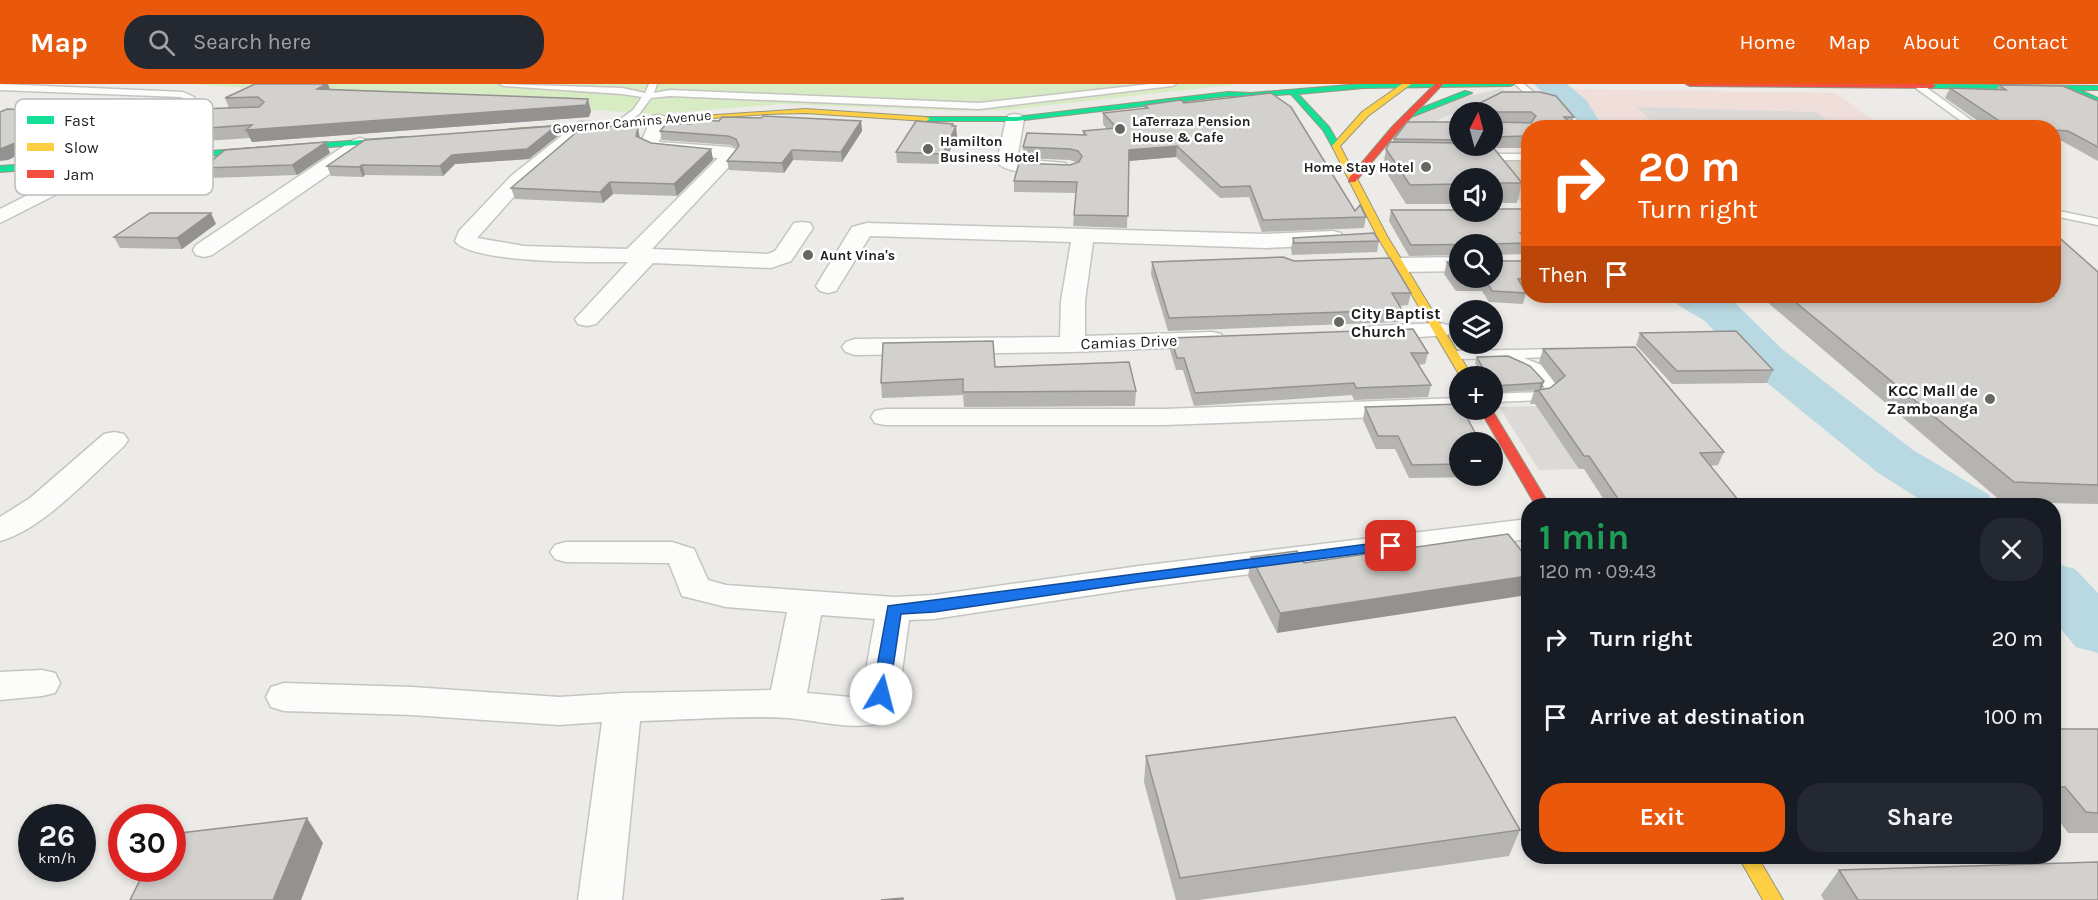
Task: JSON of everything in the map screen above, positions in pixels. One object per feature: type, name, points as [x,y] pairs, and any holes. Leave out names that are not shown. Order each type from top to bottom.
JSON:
[{"type":"main road","name":"Governor Camins Avenue","points":[[1228,94],[1241,88],[1276,84]]},
{"type":"main road","name":"Governor Camins Avenue","points":[[491,133],[766,112],[805,111],[933,119],[1015,119],[1228,94],[1406,84],[1510,84]]},
{"type":"main road","points":[[1336,146],[1365,114],[1406,84]]},
{"type":"main road","points":[[1352,180],[1379,156],[1403,124],[1439,84]]},
{"type":"main road","points":[[1403,124],[1447,100],[1502,84]]},
{"type":"main road","points":[[1690,84],[2064,86],[2095,90]]},
{"type":"main road","points":[[1292,91],[1326,129],[1382,236],[1460,366]]},
{"type":"main road","points":[[213,154],[421,138]]},
{"type":"main road","points":[[0,169],[15,168]]},
{"type":"main road","points":[[1492,420],[1538,498]]},
{"type":"main road","points":[[1752,864],[1773,900]]},
{"type":"street","points":[[1015,119],[1007,162],[1011,165],[1070,168]]},
{"type":"street","points":[[587,319],[730,156],[729,153],[649,145],[658,120]]},
{"type":"street","points":[[585,126],[518,180],[467,236],[466,242],[471,245],[507,250],[566,254],[771,261],[783,256],[802,228]]},
{"type":"street","points":[[204,250],[362,143]]},
{"type":"street","points":[[0,218],[43,195]]},
{"type":"street","points":[[1370,213],[1393,213]]},
{"type":"street","points":[[828,286],[860,232],[867,229],[1265,241],[1382,236]]},
{"type":"street","points":[[1072,344],[1074,301],[1083,237]]},
{"type":"street","points":[[1374,262],[1449,264]]},
{"type":"street","points":[[1344,334],[1439,330]]},
{"type":"street","name":"Camias Drive","points":[[855,347],[1072,344],[1237,338]]},
{"type":"street","points":[[885,417],[1165,417],[1449,406]]},
{"type":"street","points":[[0,531],[41,505],[114,440]]},
{"type":"street","points":[[566,552],[672,553],[683,556],[694,588],[726,596],[806,604],[894,609],[934,607],[1139,577],[1521,530]]},
{"type":"street","points":[[787,704],[806,604]]},
{"type":"street","points":[[284,697],[349,701],[412,701],[559,711],[623,707],[787,704],[855,713],[874,711],[881,694],[894,609]]},
{"type":"street","points":[[0,686],[42,683]]},
{"type":"street","points":[[600,900],[623,707]]},
{"type":"lane","points":[[504,84],[622,91],[648,96],[670,93],[979,106],[1172,84]]},
{"type":"lane","points":[[621,123],[636,112],[648,96],[653,84]]},
{"type":"lane","points":[[1519,84],[1534,97],[1557,103],[1572,120]]},
{"type":"lane","points":[[0,87],[183,95],[191,99]]},
{"type":"lane","points":[[1920,87],[1967,120]]},
{"type":"lane","points":[[1468,156],[1521,157]]},
{"type":"lane","points":[[2061,214],[2098,222]]},
{"type":"lane","points":[[1455,358],[1573,352]]},
{"type":"lane","points":[[1455,358],[1521,360],[1535,365],[1551,389],[1543,396],[1503,398]]},
{"type":"shaded area","points":[[1502,88],[1509,97],[1485,102],[1450,102]]},
{"type":"shaded area","points":[[1573,89],[1836,93],[1873,120],[1601,120]]},
{"type":"shaded area","points":[[1449,103],[1449,115],[1432,125],[1405,125],[1416,115]]},
{"type":"shaded area","points":[[1637,107],[1816,112],[1826,120],[1650,120]]},
{"type":"shaded area","points":[[1488,161],[1521,161],[1521,203],[1503,180],[1503,168],[1494,168]]},
{"type":"shaded area","points":[[1558,406],[1579,469],[1539,470],[1503,413],[1503,407]]},
{"type":"green space","points":[[189,84],[1238,84],[1008,110],[962,111],[783,104],[656,114]]},
{"type":"building","points":[[255,84],[326,84],[317,89],[588,99],[586,105],[246,130],[252,125],[213,128],[213,109],[259,107],[264,102],[258,97],[225,98]]},
{"type":"building","points":[[1999,85],[2063,86],[2098,101],[2098,147],[2068,131],[2061,130],[2061,120],[1998,120],[1950,88],[2006,90]]},
{"type":"building","points":[[1502,92],[1540,92],[1556,96],[1574,117],[1564,117],[1567,120],[1533,120],[1536,116],[1531,112],[1503,112],[1503,102],[1482,102]]},
{"type":"building","points":[[1271,93],[1291,107],[1355,211],[1360,205],[1366,217],[1263,220],[1250,186],[1221,187],[1177,146],[1129,150],[1128,216],[1074,215],[1077,182],[1014,181],[1019,163],[1070,165],[1079,162],[1082,156],[1078,151],[1070,149],[1023,147],[1027,133],[1086,135],[1083,131],[1117,128],[1103,113],[1148,108],[1145,105],[1181,100],[1184,103]]},
{"type":"building","points":[[15,109],[15,143],[0,149],[0,112]]},
{"type":"building","points":[[763,116],[861,121],[841,152],[792,150],[782,163],[727,161],[739,146],[736,139],[728,136],[660,131],[667,123],[691,124],[694,120],[719,121],[722,117],[761,118]]},
{"type":"building","points":[[916,121],[956,126],[943,154],[896,152]]},
{"type":"building","points":[[1407,122],[1449,122],[1449,140],[1394,139]]},
{"type":"building","points":[[1503,122],[1521,123],[1521,136],[1503,137]]},
{"type":"building","points":[[585,125],[638,128],[636,136],[651,143],[711,149],[674,184],[610,182],[600,192],[511,188]]},
{"type":"building","points":[[556,126],[527,149],[452,155],[440,166],[327,166],[365,140]]},
{"type":"building","points":[[326,142],[292,165],[213,168],[213,160],[225,150]]},
{"type":"building","points":[[1390,142],[1449,143],[1449,156],[1500,156],[1521,182],[1503,183],[1503,168],[1449,168],[1449,184],[1410,185],[1386,149]]},
{"type":"building","points":[[1503,209],[1521,209],[1521,243],[1503,244],[1503,234],[1449,234],[1449,245],[1411,245],[1391,210],[1449,210],[1449,222],[1503,222]]},
{"type":"building","points":[[150,213],[211,213],[177,238],[114,237]]},
{"type":"building","points":[[1374,233],[1379,241],[1294,243],[1293,238]]},
{"type":"building","name":"KCC Mall de Zamboanga","points":[[2061,239],[2098,272],[2098,485],[2014,482],[1797,303],[2061,303]]},
{"type":"building","points":[[1283,257],[1294,261],[1390,258],[1411,293],[1392,293],[1402,310],[1169,318],[1152,262]]},
{"type":"building","points":[[1503,261],[1521,261],[1521,279],[1518,279],[1521,284],[1521,293],[1492,291],[1490,288],[1503,288]]},
{"type":"building","points":[[1413,329],[1428,353],[1411,353],[1431,385],[1356,388],[1354,383],[1195,393],[1184,358],[1177,358],[1171,338]]},
{"type":"building","points":[[1736,331],[1773,370],[1677,371],[1640,333]]},
{"type":"building","points":[[993,341],[995,367],[1129,362],[1136,391],[963,392],[963,379],[881,383],[883,343]]},
{"type":"building","points":[[1635,347],[1724,452],[1700,453],[1737,498],[1618,498],[1589,456],[1584,456],[1539,391],[1534,391],[1550,388],[1565,376],[1543,349]]},
{"type":"building","points":[[1508,356],[1530,366],[1544,381],[1503,385],[1503,366],[1482,366],[1477,357]]},
{"type":"building","points":[[1449,404],[1449,420],[1468,420],[1475,432],[1449,432],[1449,464],[1412,465],[1398,436],[1378,436],[1365,407]]},
{"type":"building","points":[[1508,534],[1521,550],[1521,577],[1280,613],[1251,557],[1297,551],[1304,563]]},
{"type":"building","points":[[1455,717],[1520,830],[1180,878],[1146,756]]},
{"type":"building","points":[[2061,729],[2098,729],[2098,813],[2086,812],[2065,787],[2061,787]]},
{"type":"building","points":[[307,818],[273,900],[130,900],[139,882],[186,882],[186,832]]},
{"type":"building","points":[[2098,862],[2098,900],[1858,900],[1839,870],[2061,864]]},
{"type":"waterway","points":[[1549,84],[1575,107],[1583,120]]},
{"type":"waterway","points":[[1705,303],[1720,312],[1766,359],[1895,461],[1956,498]]},
{"type":"waterway","points":[[2061,591],[2098,631]]},
{"type":"traffic: fast","points":[[926,119],[1015,119],[1228,94],[1251,95],[1364,86],[1510,84]]},
{"type":"traffic: fast","points":[[2060,84],[2098,101]]},
{"type":"traffic: fast","points":[[1932,86],[2098,88]]},
{"type":"traffic: fast","points":[[1292,91],[1326,129],[1336,146]]},
{"type":"traffic: fast","points":[[1408,115],[1468,93]]},
{"type":"traffic: fast","points":[[213,153],[405,139]]},
{"type":"traffic: fast","points":[[0,169],[15,168]]},
{"type":"traffic: slow","points":[[1407,84],[1365,114],[1336,146],[1382,236],[1460,366]]},
{"type":"traffic: slow","points":[[510,131],[766,112],[805,111],[926,119]]},
{"type":"traffic: slow","points":[[1752,864],[1773,900]]},
{"type":"traffic: jam","points":[[1352,180],[1395,129],[1439,84]]},
{"type":"traffic: jam","points":[[1690,84],[1932,86]]},
{"type":"traffic: jam","points":[[1492,420],[1538,498]]},
{"type":"place","name":"LaTerraza Pension House & Cafe","points":[[1120,129]]},
{"type":"place","name":"Hamilton Business Hotel","points":[[928,149]]},
{"type":"place","name":"Home Stay Hotel","points":[[1426,167]]},
{"type":"place","name":"Aunt Vina's","points":[[808,255]]},
{"type":"place","name":"City Baptist Church","points":[[1339,322]]},
{"type":"place","name":"KCC Mall de Zamboanga","points":[[1990,399]]},
{"type":"route","points":[[881,694],[894,609],[934,607],[1139,577],[1391,546]]}]
